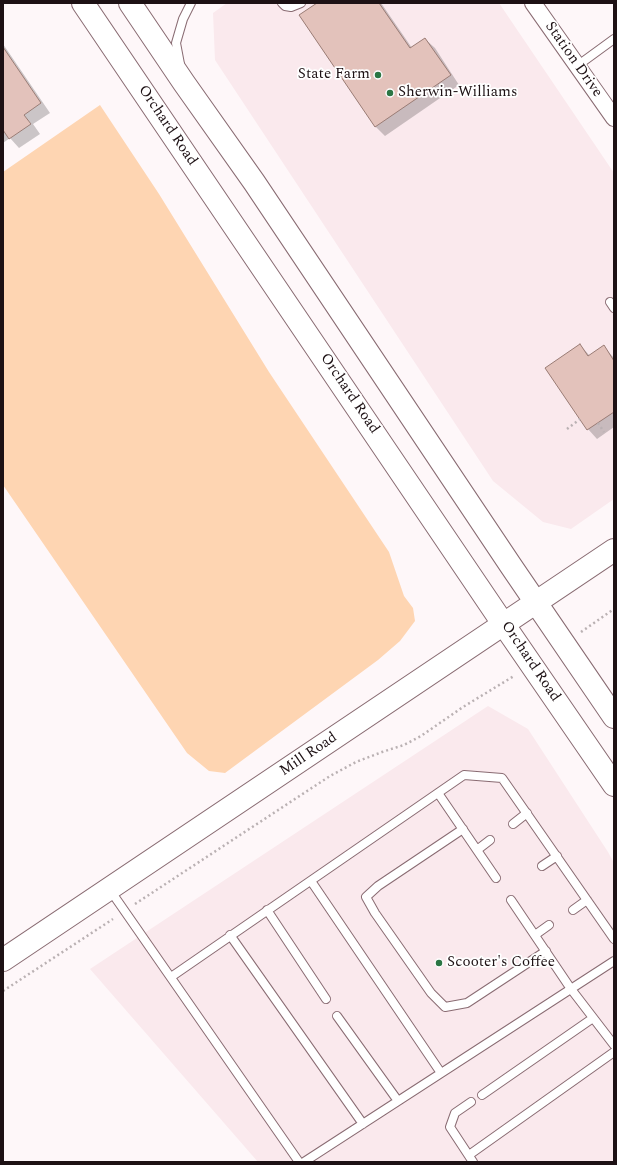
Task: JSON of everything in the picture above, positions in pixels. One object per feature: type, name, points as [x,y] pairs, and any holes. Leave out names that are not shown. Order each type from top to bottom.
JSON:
[{"type":"main road","name":"Orchard Road","points":[[83,3],[614,785]]},
{"type":"main road","points":[[130,3],[258,189],[536,603],[614,716]]},
{"type":"main road","name":"Mill Road","points":[[3,960],[614,550]]},
{"type":"street","name":"Station Drive","points":[[533,3],[614,118]]},
{"type":"lane","points":[[184,83],[176,43],[183,19],[191,3]]},
{"type":"lane","points":[[282,3],[285,6],[292,7],[301,3]]},
{"type":"lane","points":[[577,66],[614,39]]},
{"type":"lane","points":[[171,977],[464,775],[502,778],[614,939]]},
{"type":"lane","points":[[438,793],[496,878]]},
{"type":"lane","points":[[513,824],[527,814]]},
{"type":"lane","points":[[463,829],[378,886],[366,897],[375,913],[431,993],[444,1007],[467,1003],[546,951]]},
{"type":"lane","points":[[477,850],[490,840]]},
{"type":"lane","points":[[542,866],[557,856]]},
{"type":"lane","points":[[311,881],[441,1073]]},
{"type":"lane","points":[[109,889],[299,1162]]},
{"type":"lane","points":[[511,900],[571,989],[614,1045]]},
{"type":"lane","points":[[573,910],[587,900]]},
{"type":"lane","points":[[267,910],[326,999]]},
{"type":"lane","points":[[534,935],[549,925]]},
{"type":"lane","points":[[230,935],[363,1124]]},
{"type":"lane","points":[[304,1162],[614,961]]},
{"type":"lane","points":[[337,1016],[398,1101]]},
{"type":"lane","points":[[482,1095],[593,1018]]},
{"type":"lane","points":[[472,1102],[455,1113],[450,1127],[471,1158],[614,1052]]},
{"type":"path","points":[[567,429],[580,420]]},
{"type":"path","points":[[598,423],[604,432]]},
{"type":"path","points":[[595,622],[614,609]]},
{"type":"path","points":[[3,991],[330,776],[356,762],[404,745],[421,736],[463,707],[511,678]]},
{"type":"shaded area","points":[[227,3],[499,3],[614,173],[614,499],[571,529],[543,522],[493,481],[215,60],[213,13]]},
{"type":"shaded area","points":[[100,105],[159,194],[269,372],[389,552],[404,596],[413,608],[415,621],[400,641],[378,660],[225,773],[209,771],[187,753],[3,485],[3,172]]},
{"type":"shaded area","points":[[488,706],[528,729],[614,863],[614,1162],[258,1162],[90,969]]},
{"type":"building","points":[[317,3],[379,3],[410,48],[425,38],[451,75],[375,127],[299,15]]},
{"type":"building","points":[[3,47],[41,103],[24,115],[31,124],[9,139],[3,130]]},
{"type":"building","points":[[580,344],[588,356],[604,345],[614,361],[614,412],[587,430],[545,368]]},
{"type":"place","name":"State Farm","points":[[378,75]]},
{"type":"place","name":"Sherwin-Williams","points":[[390,93]]},
{"type":"place","name":"Scooter's Coffee","points":[[439,963]]}]
